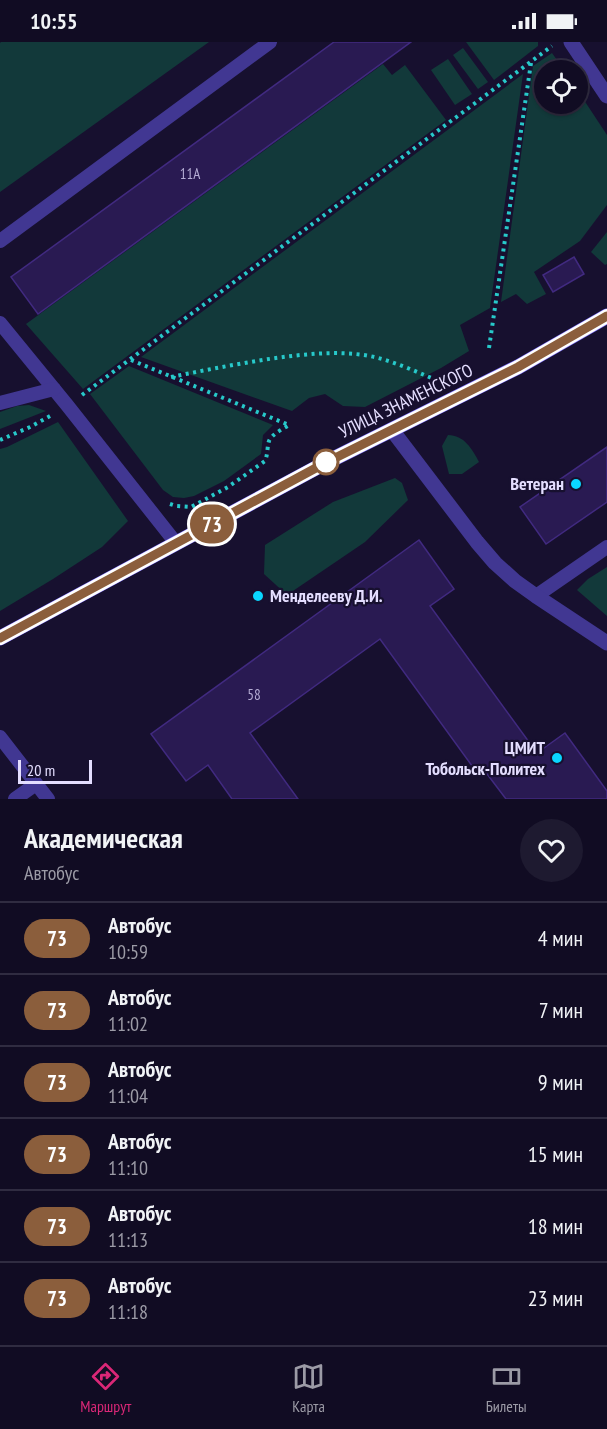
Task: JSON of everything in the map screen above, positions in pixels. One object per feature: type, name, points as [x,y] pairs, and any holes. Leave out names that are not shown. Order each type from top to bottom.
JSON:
[{"type":"main road","name":"УЛИЦА ЗНАМЕНСКОГО","points":[[0,638],[327,462],[518,367],[607,316]]},
{"type":"street","points":[[572,42],[607,96]]},
{"type":"street","points":[[392,430],[495,563],[536,596],[607,642]]},
{"type":"lane","points":[[0,241],[270,42]]},
{"type":"lane","points":[[0,322],[176,543]]},
{"type":"lane","points":[[0,403],[54,389]]},
{"type":"lane","points":[[536,596],[607,547]]},
{"type":"lane","points":[[0,737],[48,799]]},
{"type":"lane","points":[[15,799],[36,784]]},
{"type":"path","points":[[82,395],[555,44]]},
{"type":"path","points":[[489,348],[531,62]]},
{"type":"path","points":[[171,376],[309,354],[344,353],[384,359],[434,379],[439,384]]},
{"type":"path","points":[[131,359],[289,425],[273,436],[269,442],[265,461],[228,488],[191,507],[168,503]]},
{"type":"path","points":[[0,440],[55,414]]},
{"type":"green space","points":[[1,42],[209,42],[0,192]]},
{"type":"green space","points":[[466,42],[538,42],[538,46],[494,80]]},
{"type":"green space","points":[[463,48],[488,82],[478,89],[453,55]]},
{"type":"green space","points":[[552,53],[557,60],[542,60]]},
{"type":"green space","points":[[448,59],[472,94],[455,105],[431,70]]},
{"type":"green space","points":[[383,64],[392,75],[405,65],[446,120],[83,389],[26,324]]},
{"type":"green space","points":[[533,66],[534,114],[588,114],[588,106],[607,135],[607,205],[580,241],[534,272],[546,294],[527,304],[516,294],[501,302]]},
{"type":"green space","points":[[523,74],[490,308],[460,325],[469,351],[365,407],[343,406],[325,394],[309,398],[292,411],[141,357]]},
{"type":"green space","points":[[607,232],[607,264],[605,265],[591,252]]},
{"type":"green space","points":[[129,366],[273,425],[263,435],[261,454],[224,481],[194,496],[173,497],[163,490],[90,394]]},
{"type":"green space","points":[[29,405],[46,411],[0,429],[0,412],[17,406]]},
{"type":"green space","points":[[58,422],[128,521],[102,547],[0,611],[0,449]]},
{"type":"green space","points":[[448,435],[463,440],[479,462],[462,474],[449,474],[442,446]]},
{"type":"green space","points":[[395,478],[402,483],[408,500],[365,542],[287,595],[264,574],[265,545],[333,502]]},
{"type":"green space","points":[[607,567],[607,616],[577,590],[588,579]]},
{"type":"building","points":[[334,42],[411,42],[38,314],[11,277]]},
{"type":"building","points":[[574,257],[584,274],[553,292],[543,275]]},
{"type":"building","points":[[607,447],[607,502],[546,544],[520,507]]},
{"type":"building","points":[[419,540],[454,589],[430,606],[537,753],[565,733],[607,791],[607,799],[506,799],[481,766],[475,770],[380,639],[250,733],[298,799],[232,799],[208,765],[186,781],[151,734]]},
{"type":"bus line","name":"73","points":[[0,638],[327,462],[518,367],[607,316]]},
{"type":"place","name":"Ветеран","points":[[576,484]]},
{"type":"place","name":"Менделееву Д.И.","points":[[258,596]]},
{"type":"place","name":"ЦМИТ Тобольск-Политех","points":[[557,758]]}]
